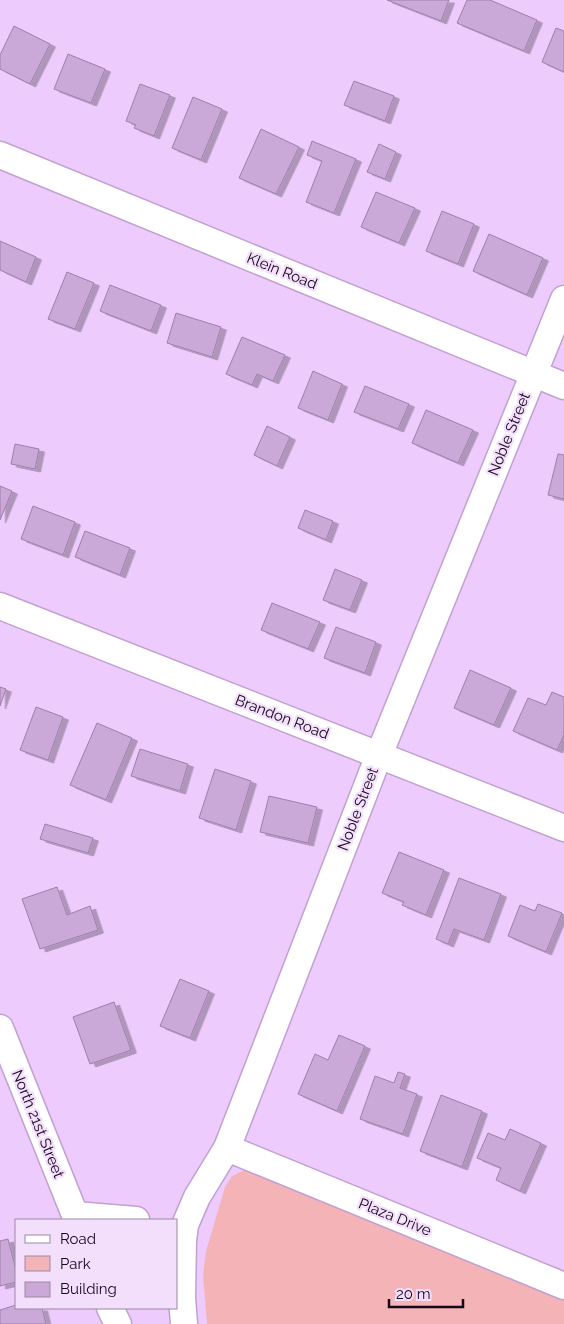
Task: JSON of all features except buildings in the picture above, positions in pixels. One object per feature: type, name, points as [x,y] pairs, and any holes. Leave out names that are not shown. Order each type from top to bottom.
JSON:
[{"type":"street","name":"Klein Road","points":[[0,154],[564,386]]},
{"type":"street","name":"Noble Street","points":[[184,1324],[182,1289],[183,1240],[181,1224],[227,1148],[380,755],[564,299]]},
{"type":"street","name":"Brandon Road","points":[[0,606],[564,828]]},
{"type":"street","name":"North 21st Street","points":[[0,1028],[76,1217]]},
{"type":"street","name":"Plaza Drive","points":[[227,1148],[564,1286]]},
{"type":"street","points":[[76,1217],[116,1219]]},
{"type":"street","points":[[110,1309],[118,1324]]},
{"type":"green space","points":[[245,1170],[564,1298],[564,1324],[207,1324],[203,1275],[206,1251],[225,1187],[232,1176]]}]
